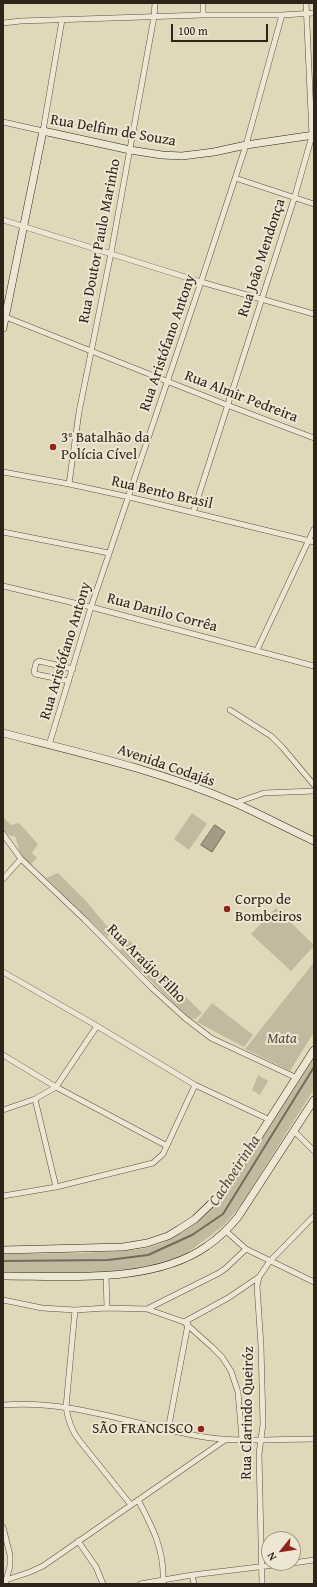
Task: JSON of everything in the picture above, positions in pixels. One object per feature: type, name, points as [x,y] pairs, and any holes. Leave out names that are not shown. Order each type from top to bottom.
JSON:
[{"type":"street","name":"Rua Doutor Paulo Marinho","points":[[69,484],[79,412],[111,253],[154,17],[155,3]]},
{"type":"street","points":[[203,3],[203,15]]},
{"type":"street","name":"Rua João Mendonça","points":[[193,513],[313,136],[306,3]]},
{"type":"street","points":[[3,23],[22,21],[203,15],[282,15],[314,13]]},
{"type":"street","name":"Rua Aristófano Antony","points":[[49,745],[91,607],[246,145],[282,15]]},
{"type":"street","points":[[3,328],[4,317],[43,131],[62,20]]},
{"type":"street","name":"Rua Delfim de Souza","points":[[3,122],[130,150],[162,155],[182,156],[214,152],[246,145],[313,136]]},
{"type":"street","points":[[234,178],[294,199],[314,204]]},
{"type":"street","points":[[3,220],[201,282],[314,314]]},
{"type":"street","name":"Rua Almir Pedreira","points":[[4,317],[314,438]]},
{"type":"street","name":"Rua Bento Brasil","points":[[3,472],[129,497],[311,541]]},
{"type":"street","points":[[257,650],[311,541],[314,529]]},
{"type":"street","points":[[3,532],[109,553]]},
{"type":"street","name":"Rua Danilo Corrêa","points":[[3,586],[91,607],[314,666]]},
{"type":"street","points":[[69,681],[35,674],[36,663],[39,661],[73,669]]},
{"type":"street","points":[[230,710],[271,736],[314,785]]},
{"type":"street","name":"Avenida Codajás","points":[[3,733],[117,762],[200,790],[234,803],[314,842]]},
{"type":"street","points":[[234,803],[264,793],[314,791]]},
{"type":"street","name":"Rua Araújo Filho","points":[[3,834],[20,859],[84,919],[152,988],[185,1018],[211,1038],[297,1078]]},
{"type":"street","points":[[3,879],[20,859]]},
{"type":"street","points":[[3,972],[196,1085],[270,1120]]},
{"type":"street","points":[[3,1110],[35,1099],[56,1087],[97,1026]]},
{"type":"street","points":[[3,1250],[123,1247],[147,1243],[168,1236],[195,1219],[223,1192],[314,1050]]},
{"type":"street","points":[[3,1055],[56,1087],[167,1146]]},
{"type":"street","points":[[3,1196],[56,1187],[150,1165],[160,1159],[196,1085]]},
{"type":"street","points":[[35,1099],[56,1187]]},
{"type":"street","points":[[3,1276],[106,1275],[154,1269],[188,1257],[207,1247],[226,1232],[238,1217],[314,1100]]},
{"type":"street","points":[[294,1131],[314,1152]]},
{"type":"street","name":"Rua Clarindo Queiróz","points":[[261,1567],[259,1454],[263,1424],[262,1366],[260,1324],[256,1294],[259,1277],[270,1261],[314,1216]]},
{"type":"street","points":[[226,1232],[246,1249],[314,1282]]},
{"type":"street","points":[[147,1309],[226,1268],[246,1249]]},
{"type":"street","points":[[106,1275],[107,1308]]},
{"type":"street","points":[[168,1430],[186,1323],[228,1298],[259,1277]]},
{"type":"street","points":[[3,1300],[42,1308],[75,1310],[107,1308],[147,1309],[186,1323],[222,1356],[231,1371],[238,1392],[242,1439]]},
{"type":"street","points":[[75,1310],[66,1407],[69,1424],[76,1436],[131,1505]]},
{"type":"street","points":[[3,1404],[41,1404],[66,1407],[168,1430],[225,1440],[314,1439]]},
{"type":"street","points":[[5,1581],[37,1570],[225,1440]]},
{"type":"street","points":[[138,1500],[160,1548],[164,1582]]},
{"type":"street","points":[[3,1527],[10,1554],[10,1566],[5,1581]]},
{"type":"street","points":[[78,1542],[96,1567],[103,1584]]},
{"type":"street","points":[[301,1562],[314,1560]]},
{"type":"street","points":[[140,1584],[164,1582],[192,1575],[261,1567]]},
{"type":"street","name":"Rua Clarindo Queiróz","points":[[261,1571],[262,1584]]},
{"type":"street","points":[[192,1575],[194,1584]]},
{"type":"green space","points":[[192,813],[207,824],[189,850],[174,839]]},
{"type":"green space","points":[[3,817],[11,825],[19,823],[38,844],[32,853],[37,858],[31,864],[22,856],[15,836],[10,836],[3,830]]},
{"type":"green space","points":[[58,873],[85,900],[112,932],[107,937],[46,878]]},
{"type":"green space","points":[[276,908],[314,945],[291,971],[251,934]]},
{"type":"green space","points":[[128,939],[202,1013],[195,1019],[189,1018],[120,951]]},
{"type":"green space","name":"Mata","points":[[314,962],[314,1032],[290,1071],[245,1049]]},
{"type":"green space","points":[[212,1003],[253,1035],[244,1047],[197,1022]]},
{"type":"green space","points":[[314,1048],[314,1089],[241,1205],[224,1225],[190,1251],[179,1258],[152,1267],[119,1272],[3,1274],[3,1254],[114,1252],[146,1248],[167,1241],[185,1231],[214,1203],[239,1169]]},
{"type":"green space","points":[[258,1075],[268,1081],[260,1095],[252,1090]]},
{"type":"shaded area","points":[[215,825],[225,832],[212,852],[201,845]]},
{"type":"waterway","name":"Cachoeirinha","points":[[3,1261],[108,1260],[148,1255],[192,1235],[223,1214],[314,1067]]},
{"type":"place","name":"3º Batalhão da Polícia Cível","points":[[53,447]]},
{"type":"place","name":"Corpo de Bombeiros","points":[[227,909]]},
{"type":"place","name":"SÃO FRANCISCO","points":[[201,1429]]}]
